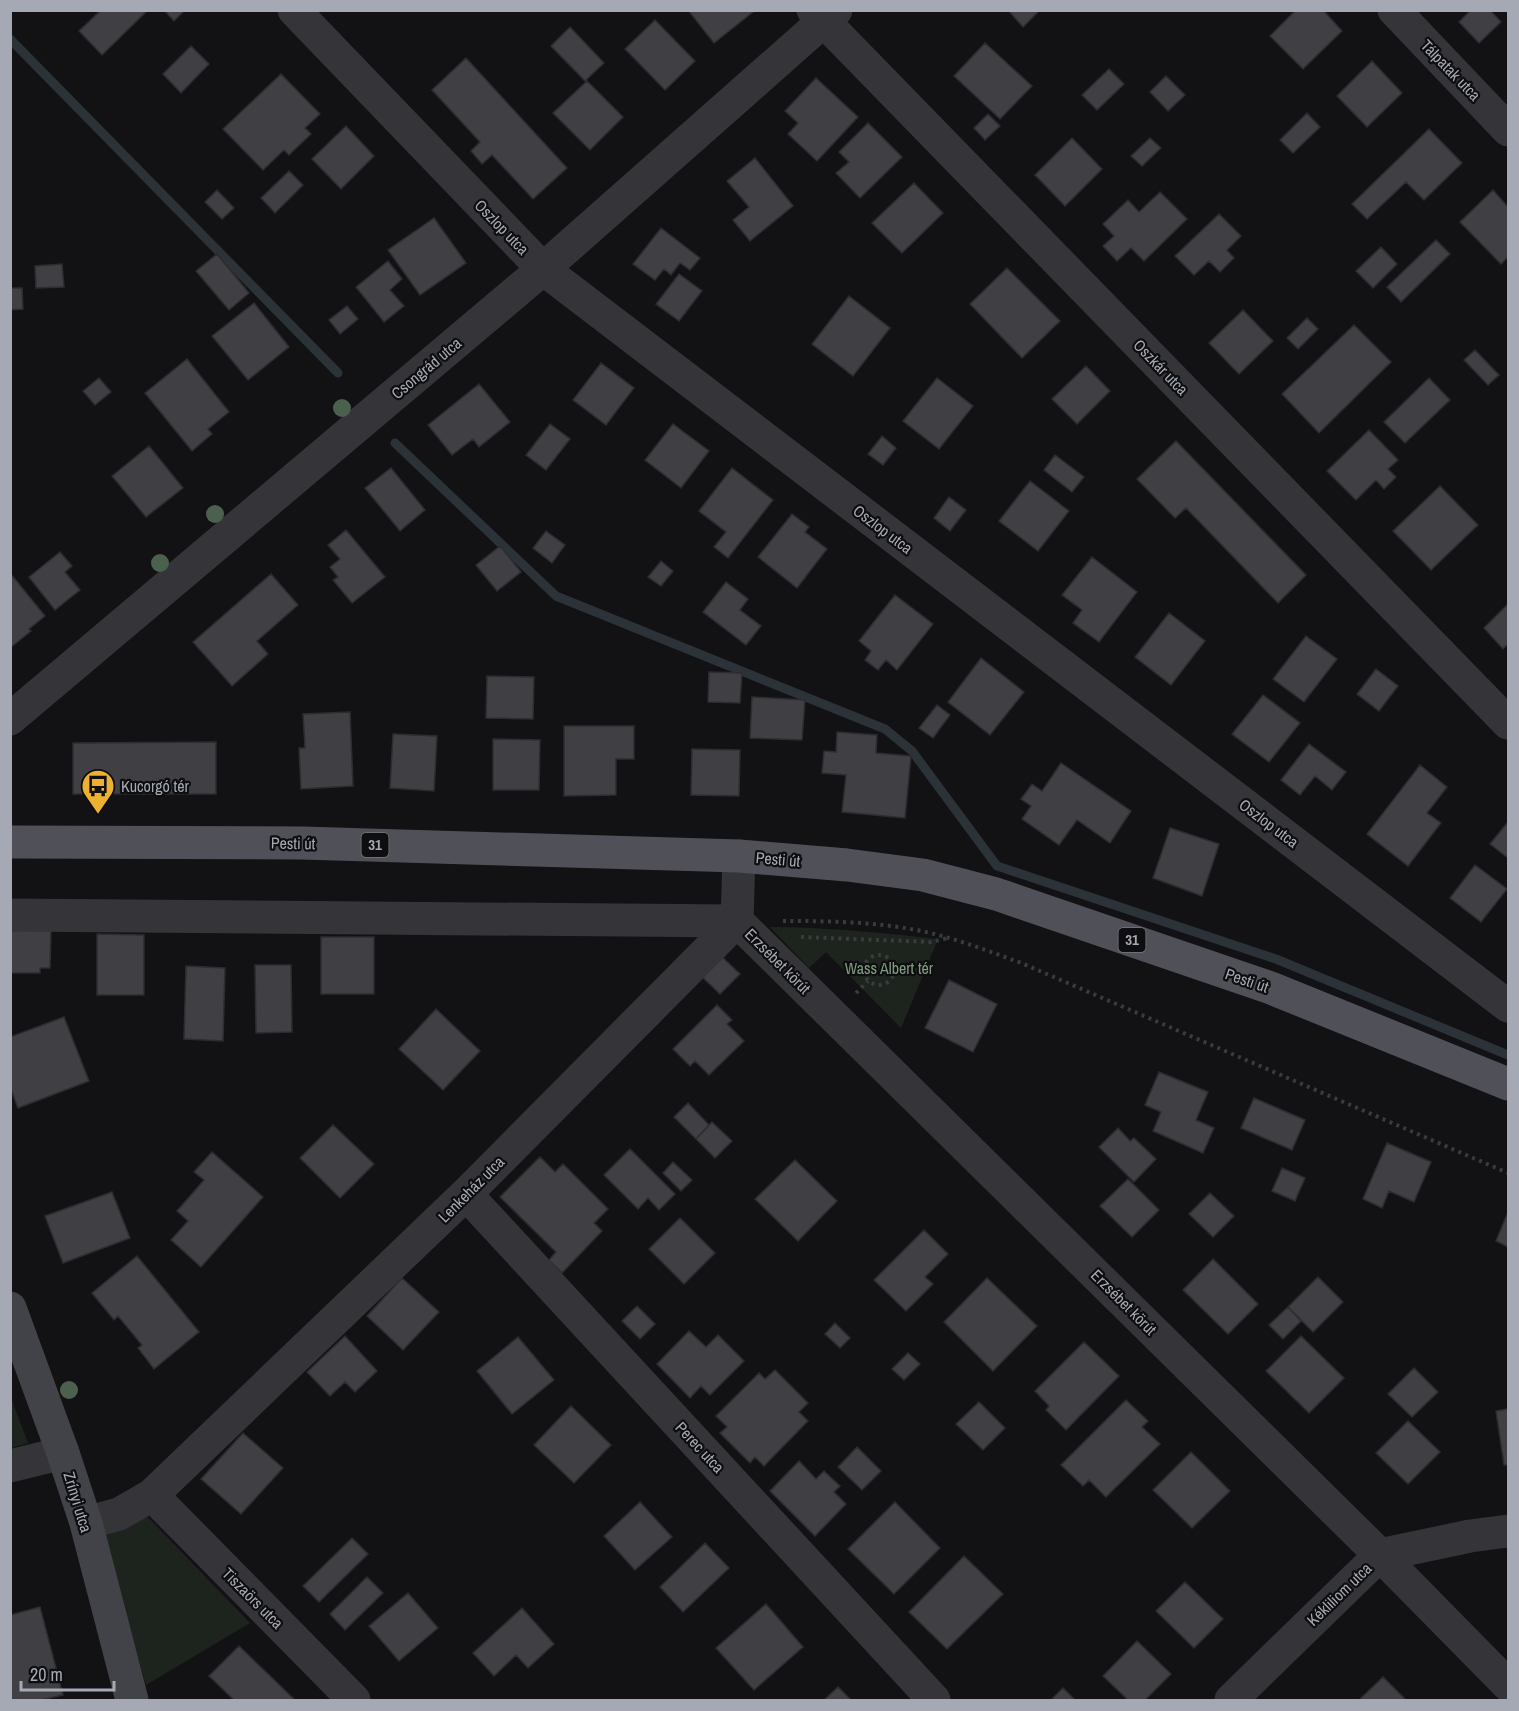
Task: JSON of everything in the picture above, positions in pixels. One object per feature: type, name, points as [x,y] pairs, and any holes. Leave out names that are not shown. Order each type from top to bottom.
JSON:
[{"type":"main road","name":"Pesti út","points":[[10,842],[302,843],[739,856],[847,865],[923,875],[996,894],[1271,988],[1509,1084]]},
{"type":"main road","name":"Zrínyi utca","points":[[10,1308],[86,1523],[132,1701]]},
{"type":"street","name":"Oszlop utca","points":[[294,10],[543,269],[1509,1006]]},
{"type":"street","name":"Tálpatak utca","points":[[1394,10],[1509,130]]},
{"type":"street","name":"Csongrád utca","points":[[10,719],[543,269],[824,14]]},
{"type":"street","name":"Oszkár utca","points":[[824,14],[1509,723]]},
{"type":"street","points":[[10,915],[737,921],[739,856]]},
{"type":"street","name":"Lenkeház utca","points":[[86,1523],[119,1514],[152,1495],[466,1194],[737,921]]},
{"type":"street","name":"Erzsébet körút","points":[[737,921],[1509,1685]]},
{"type":"street","name":"Perec utca","points":[[466,1194],[934,1701]]},
{"type":"street","points":[[10,1466],[63,1453]]},
{"type":"street","name":"Tiszaörs utca","points":[[152,1495],[354,1701]]},
{"type":"street","name":"Kékliliom utca","points":[[1231,1701],[1380,1555],[1509,1530]]},
{"type":"path","points":[[737,921],[814,921],[880,925],[949,938],[1020,962],[1509,1173]]},
{"type":"path","points":[[800,937],[932,942],[949,938]]},
{"type":"path","points":[[882,954],[890,958],[894,965],[894,973],[891,980],[876,985],[868,981],[864,975],[864,967],[873,955],[882,954]]},
{"type":"green space","name":"Wass Albert tér","points":[[770,927],[833,929],[938,939],[901,1028],[826,952],[809,968]]},
{"type":"green space","points":[[10,1395],[28,1443],[11,1448],[10,1448]]},
{"type":"green space","points":[[146,1515],[250,1623],[146,1685],[102,1536]]},
{"type":"building","points":[[101,10],[148,10],[102,55],[79,31]]},
{"type":"building","points":[[164,10],[185,10],[174,21]]},
{"type":"building","points":[[688,10],[751,10],[753,12],[714,43]]},
{"type":"building","points":[[1008,10],[1040,10],[1023,27]]},
{"type":"building","points":[[1296,10],[1323,10],[1342,31],[1303,69],[1270,36]]},
{"type":"building","points":[[1471,10],[1490,10],[1501,22],[1479,43],[1459,22]]},
{"type":"building","points":[[655,20],[695,61],[665,90],[625,49]]},
{"type":"building","points":[[570,27],[604,63],[585,81],[551,46]]},
{"type":"building","points":[[985,43],[1032,86],[1000,119],[954,76]]},
{"type":"building","points":[[191,46],[209,64],[181,93],[163,74]]},
{"type":"building","points":[[466,58],[567,168],[533,199],[492,155],[482,164],[471,151],[480,142],[432,90]]},
{"type":"building","points":[[1372,61],[1402,93],[1367,127],[1337,96]]},
{"type":"building","points":[[1109,69],[1124,84],[1097,110],[1082,95]]},
{"type":"building","points":[[281,74],[320,114],[305,128],[311,134],[289,155],[284,150],[263,170],[223,129]]},
{"type":"building","points":[[1166,76],[1185,95],[1168,111],[1150,92]]},
{"type":"building","points":[[816,78],[858,117],[817,161],[788,134],[798,123],[785,111]]},
{"type":"building","points":[[587,81],[623,117],[590,150],[553,113]]},
{"type":"building","points":[[1307,113],[1320,127],[1293,153],[1280,140]]},
{"type":"building","points":[[988,114],[1000,126],[985,140],[974,128]]},
{"type":"building","points":[[868,123],[902,157],[860,198],[836,173],[849,162],[839,152]]},
{"type":"building","points":[[346,126],[374,156],[341,189],[312,159]]},
{"type":"building","points":[[1429,129],[1462,163],[1424,200],[1406,182],[1367,219],[1352,204]]},
{"type":"building","points":[[1072,138],[1102,169],[1065,206],[1035,175]]},
{"type":"building","points":[[1150,138],[1161,148],[1142,166],[1131,156]]},
{"type":"building","points":[[755,158],[793,206],[750,241],[733,220],[749,207],[727,181]]},
{"type":"building","points":[[289,171],[303,185],[275,213],[261,198]]},
{"type":"building","points":[[914,183],[943,213],[902,253],[872,223]]},
{"type":"building","points":[[217,190],[234,208],[222,219],[205,202]]},
{"type":"building","points":[[1493,190],[1508,207],[1508,257],[1501,264],[1460,222]]},
{"type":"building","points":[[1160,192],[1187,219],[1144,261],[1131,248],[1117,261],[1103,246],[1114,236],[1103,224],[1128,200],[1139,212]]},
{"type":"building","points":[[1219,214],[1241,236],[1227,250],[1234,258],[1220,272],[1209,261],[1194,275],[1175,256]]},
{"type":"building","points":[[434,218],[466,263],[420,295],[388,250]]},
{"type":"building","points":[[661,228],[700,258],[690,270],[680,263],[671,275],[664,269],[655,280],[633,264]]},
{"type":"building","points":[[1436,240],[1450,254],[1401,302],[1387,287]]},
{"type":"building","points":[[1381,247],[1397,264],[1373,288],[1356,271]]},
{"type":"building","points":[[217,254],[249,293],[229,310],[196,271]]},
{"type":"building","points":[[388,261],[402,279],[390,290],[404,306],[384,322],[356,287]]},
{"type":"building","points":[[62,264],[64,287],[36,288],[35,266]]},
{"type":"building","points":[[1007,268],[1060,321],[1022,358],[970,304]]},
{"type":"building","points":[[679,274],[702,291],[679,321],[656,304]]},
{"type":"building","points":[[10,288],[22,288],[23,309],[10,310]]},
{"type":"building","points":[[849,296],[890,328],[853,376],[812,344]]},
{"type":"building","points":[[254,303],[289,347],[248,380],[212,336]]},
{"type":"building","points":[[347,306],[358,319],[340,334],[329,320]]},
{"type":"building","points":[[1243,310],[1273,341],[1239,374],[1209,343]]},
{"type":"building","points":[[1307,318],[1318,329],[1298,349],[1287,338]]},
{"type":"building","points":[[1354,325],[1391,362],[1319,433],[1282,394]]},
{"type":"building","points":[[1475,350],[1499,375],[1488,385],[1464,360]]},
{"type":"building","points":[[187,359],[229,412],[208,429],[212,434],[192,451],[145,393]]},
{"type":"building","points":[[601,363],[634,388],[606,425],[573,400]]},
{"type":"building","points":[[1086,366],[1110,391],[1077,424],[1052,399]]},
{"type":"building","points":[[99,378],[111,392],[95,405],[83,391]]},
{"type":"building","points":[[937,378],[973,406],[939,449],[903,421]]},
{"type":"building","points":[[1429,378],[1450,400],[1405,443],[1384,422]]},
{"type":"building","points":[[479,384],[510,422],[479,447],[473,439],[452,455],[428,425]]},
{"type":"building","points":[[550,424],[570,439],[546,470],[526,455]]},
{"type":"building","points":[[673,424],[709,451],[681,488],[645,460]]},
{"type":"building","points":[[1369,430],[1398,460],[1388,469],[1396,477],[1384,489],[1376,480],[1356,500],[1327,471]]},
{"type":"building","points":[[882,436],[896,448],[883,465],[868,454]]},
{"type":"building","points":[[1176,441],[1306,575],[1278,603],[1186,508],[1175,518],[1137,479]]},
{"type":"building","points":[[149,446],[183,488],[146,517],[112,476]]},
{"type":"building","points":[[1055,455],[1084,477],[1072,492],[1044,470]]},
{"type":"building","points":[[391,468],[425,510],[400,531],[365,488]]},
{"type":"building","points":[[732,468],[773,500],[728,558],[714,547],[726,532],[699,511]]},
{"type":"building","points":[[1030,481],[1069,511],[1038,551],[999,521]]},
{"type":"building","points":[[1440,486],[1478,525],[1431,570],[1393,531]]},
{"type":"building","points":[[949,497],[966,510],[950,531],[934,518]]},
{"type":"building","points":[[792,514],[809,527],[805,532],[827,549],[797,588],[758,557]]},
{"type":"building","points":[[346,530],[385,577],[352,603],[333,580],[338,577],[330,567],[340,559],[328,545]]},
{"type":"building","points":[[546,531],[565,545],[552,563],[533,548]]},
{"type":"building","points":[[500,546],[521,572],[497,591],[476,565]]},
{"type":"building","points":[[60,552],[72,566],[65,572],[80,590],[55,610],[29,577]]},
{"type":"building","points":[[1092,557],[1137,592],[1099,642],[1073,623],[1082,610],[1062,595]]},
{"type":"building","points":[[661,561],[673,571],[661,586],[648,577]]},
{"type":"building","points":[[10,573],[45,616],[10,648]]},
{"type":"building","points":[[271,574],[298,605],[257,641],[268,654],[232,686],[193,642]]},
{"type":"building","points":[[726,582],[748,599],[740,610],[761,626],[746,645],[703,612]]},
{"type":"building","points":[[895,595],[933,624],[897,670],[886,660],[878,670],[865,660],[871,651],[859,641]]},
{"type":"building","points":[[1508,604],[1508,644],[1503,649],[1484,628]]},
{"type":"building","points":[[1169,613],[1205,641],[1171,685],[1135,657]]},
{"type":"building","points":[[1306,636],[1337,659],[1304,702],[1273,679]]},
{"type":"building","points":[[981,658],[1024,692],[990,735],[948,702]]},
{"type":"building","points":[[1376,669],[1398,686],[1379,711],[1357,694]]},
{"type":"building","points":[[709,672],[742,673],[740,703],[708,702]]},
{"type":"building","points":[[487,676],[534,677],[533,719],[486,718]]},
{"type":"building","points":[[1263,695],[1300,723],[1269,762],[1232,734]]},
{"type":"building","points":[[752,697],[805,700],[802,740],[750,738]]},
{"type":"building","points":[[937,705],[950,715],[933,738],[919,728]]},
{"type":"building","points":[[350,712],[353,786],[301,789],[299,748],[305,748],[303,714]]},
{"type":"building","points":[[564,726],[634,726],[634,759],[616,759],[616,795],[564,796]]},
{"type":"building","points":[[837,732],[877,735],[876,753],[911,756],[905,818],[842,812],[846,775],[822,773],[824,751],[836,752]]},
{"type":"building","points":[[393,734],[437,736],[434,791],[390,788]]},
{"type":"building","points":[[493,739],[540,740],[539,790],[493,790]]},
{"type":"building","points":[[216,742],[216,794],[73,794],[73,743]]},
{"type":"building","points":[[1309,744],[1346,772],[1332,790],[1315,776],[1300,795],[1281,780]]},
{"type":"building","points":[[692,749],[740,750],[739,796],[691,795]]},
{"type":"building","points":[[1061,763],[1131,811],[1110,843],[1077,820],[1059,845],[1022,819],[1031,806],[1021,799],[1032,784],[1042,791]]},
{"type":"building","points":[[1420,765],[1447,787],[1427,813],[1441,823],[1408,866],[1367,834]]},
{"type":"building","points":[[1508,824],[1508,858],[1490,844]]},
{"type":"building","points":[[1170,828],[1219,844],[1202,896],[1153,878]]},
{"type":"building","points":[[1475,865],[1507,889],[1481,922],[1450,898]]},
{"type":"building","points":[[10,928],[51,928],[50,968],[40,968],[40,973],[10,973]]},
{"type":"building","points":[[97,934],[144,935],[144,995],[97,995]]},
{"type":"building","points":[[321,937],[374,937],[374,994],[321,994]]},
{"type":"building","points":[[720,955],[740,974],[720,994],[700,975]]},
{"type":"building","points":[[255,965],[291,965],[292,1032],[256,1033]]},
{"type":"building","points":[[186,966],[225,968],[223,1041],[184,1039]]},
{"type":"building","points":[[949,980],[997,1004],[973,1052],[925,1028]]},
{"type":"building","points":[[717,1005],[732,1020],[727,1024],[744,1041],[709,1075],[695,1061],[690,1066],[673,1049]]},
{"type":"building","points":[[436,1009],[480,1051],[443,1090],[399,1049]]},
{"type":"building","points":[[64,1017],[89,1081],[18,1108],[10,1087],[10,1037]]},
{"type":"building","points":[[1159,1072],[1208,1092],[1196,1120],[1214,1128],[1203,1153],[1153,1131],[1161,1112],[1145,1105]]},
{"type":"building","points":[[1254,1098],[1305,1120],[1292,1150],[1241,1128]]},
{"type":"building","points":[[688,1103],[709,1125],[696,1139],[674,1117]]},
{"type":"building","points":[[712,1122],[732,1141],[715,1158],[696,1139]]},
{"type":"building","points":[[333,1125],[374,1164],[340,1198],[300,1158]]},
{"type":"building","points":[[1118,1128],[1130,1141],[1134,1138],[1156,1159],[1134,1182],[1099,1147]]},
{"type":"building","points":[[1387,1143],[1431,1162],[1414,1202],[1389,1191],[1382,1208],[1363,1199]]},
{"type":"building","points":[[630,1149],[675,1194],[659,1210],[648,1198],[638,1209],[604,1175]]},
{"type":"building","points":[[212,1152],[263,1197],[201,1267],[171,1240],[188,1221],[177,1211],[204,1180],[194,1172]]},
{"type":"building","points":[[540,1157],[555,1172],[563,1164],[608,1209],[594,1223],[602,1231],[562,1273],[549,1260],[556,1252],[500,1197]]},
{"type":"building","points":[[795,1160],[837,1201],[798,1241],[755,1199]]},
{"type":"building","points":[[673,1162],[692,1180],[681,1191],[663,1173]]},
{"type":"building","points":[[1282,1168],[1305,1178],[1295,1201],[1272,1191]]},
{"type":"building","points":[[1128,1179],[1159,1210],[1132,1237],[1100,1206]]},
{"type":"building","points":[[112,1192],[130,1238],[63,1263],[45,1216]]},
{"type":"building","points":[[1210,1193],[1234,1216],[1213,1237],[1189,1214]]},
{"type":"building","points":[[1508,1212],[1508,1247],[1496,1241]]},
{"type":"building","points":[[680,1218],[715,1253],[684,1284],[649,1249]]},
{"type":"building","points":[[924,1230],[948,1254],[925,1277],[933,1284],[906,1311],[874,1280]]},
{"type":"building","points":[[137,1256],[199,1332],[154,1369],[138,1348],[142,1345],[118,1316],[114,1320],[92,1293]]},
{"type":"building","points":[[1213,1259],[1258,1304],[1228,1334],[1183,1290]]},
{"type":"building","points":[[1318,1277],[1343,1302],[1313,1332],[1288,1307]]},
{"type":"building","points":[[402,1278],[439,1312],[403,1350],[367,1316]]},
{"type":"building","points":[[987,1278],[1037,1326],[993,1371],[944,1322]]},
{"type":"building","points":[[637,1306],[655,1324],[640,1339],[622,1321]]},
{"type":"building","points":[[1288,1307],[1301,1321],[1283,1339],[1269,1325]]},
{"type":"building","points":[[835,1323],[850,1338],[840,1348],[825,1334]]},
{"type":"building","points":[[689,1331],[706,1347],[718,1335],[744,1361],[710,1395],[701,1386],[690,1398],[657,1364]]},
{"type":"building","points":[[345,1336],[377,1371],[355,1392],[345,1382],[330,1396],[307,1372]]},
{"type":"building","points":[[1301,1336],[1344,1378],[1309,1413],[1266,1371]]},
{"type":"building","points":[[518,1337],[554,1380],[512,1414],[477,1371]]},
{"type":"building","points":[[1084,1342],[1119,1376],[1066,1430],[1046,1410],[1049,1406],[1035,1391]]},
{"type":"building","points":[[908,1353],[920,1364],[904,1380],[892,1369]]},
{"type":"building","points":[[1414,1368],[1438,1392],[1412,1417],[1388,1394]]},
{"type":"building","points":[[775,1370],[808,1403],[799,1412],[808,1421],[764,1466],[755,1457],[750,1463],[720,1433],[727,1427],[716,1416],[759,1373],[765,1379]]},
{"type":"building","points":[[1126,1400],[1148,1421],[1142,1427],[1160,1444],[1106,1497],[1089,1480],[1083,1486],[1061,1465]]},
{"type":"building","points":[[979,1402],[1005,1428],[983,1450],[956,1424]]},
{"type":"building","points":[[571,1406],[611,1445],[574,1483],[534,1445]]},
{"type":"building","points":[[1508,1409],[1508,1465],[1504,1465],[1496,1411]]},
{"type":"building","points":[[1408,1421],[1440,1452],[1408,1484],[1376,1453]]},
{"type":"building","points":[[243,1433],[283,1468],[241,1514],[201,1479]]},
{"type":"building","points":[[857,1447],[881,1471],[862,1490],[838,1467]]},
{"type":"building","points":[[1191,1452],[1230,1491],[1192,1528],[1153,1490]]},
{"type":"building","points":[[799,1461],[816,1479],[824,1471],[840,1486],[834,1492],[846,1504],[815,1536],[770,1491]]},
{"type":"building","points":[[640,1502],[672,1537],[635,1570],[604,1536]]},
{"type":"building","points":[[895,1502],[940,1548],[894,1594],[848,1549]]},
{"type":"building","points":[[352,1538],[368,1554],[319,1602],[303,1586]]},
{"type":"building","points":[[705,1543],[729,1568],[683,1612],[660,1587]]},
{"type":"building","points":[[964,1556],[1003,1594],[947,1649],[909,1612]]},
{"type":"building","points":[[367,1577],[383,1593],[345,1630],[330,1614]]},
{"type":"building","points":[[1185,1582],[1223,1619],[1194,1648],[1156,1611]]},
{"type":"building","points":[[408,1593],[438,1628],[399,1661],[369,1626]]},
{"type":"building","points":[[766,1604],[803,1647],[754,1690],[716,1648]]},
{"type":"building","points":[[40,1607],[63,1695],[41,1700],[10,1700],[10,1615]]},
{"type":"building","points":[[522,1608],[554,1644],[528,1668],[516,1655],[494,1676],[473,1653]]},
{"type":"building","points":[[1137,1641],[1171,1674],[1145,1700],[1128,1700],[1103,1676]]},
{"type":"building","points":[[239,1646],[295,1700],[234,1700],[209,1676]]},
{"type":"building","points":[[1383,1677],[1406,1700],[1359,1700]]},
{"type":"building","points":[[838,1687],[851,1700],[824,1700]]},
{"type":"building","points":[[1063,1688],[1075,1700],[1051,1700]]},
{"type":"waterway","points":[[10,39],[338,373]]},
{"type":"waterway","points":[[395,443],[556,596],[885,729],[912,751],[997,866],[1276,959],[1508,1055]]},
{"type":"place","name":"Kucorgó tér","points":[[98,815]]}]
